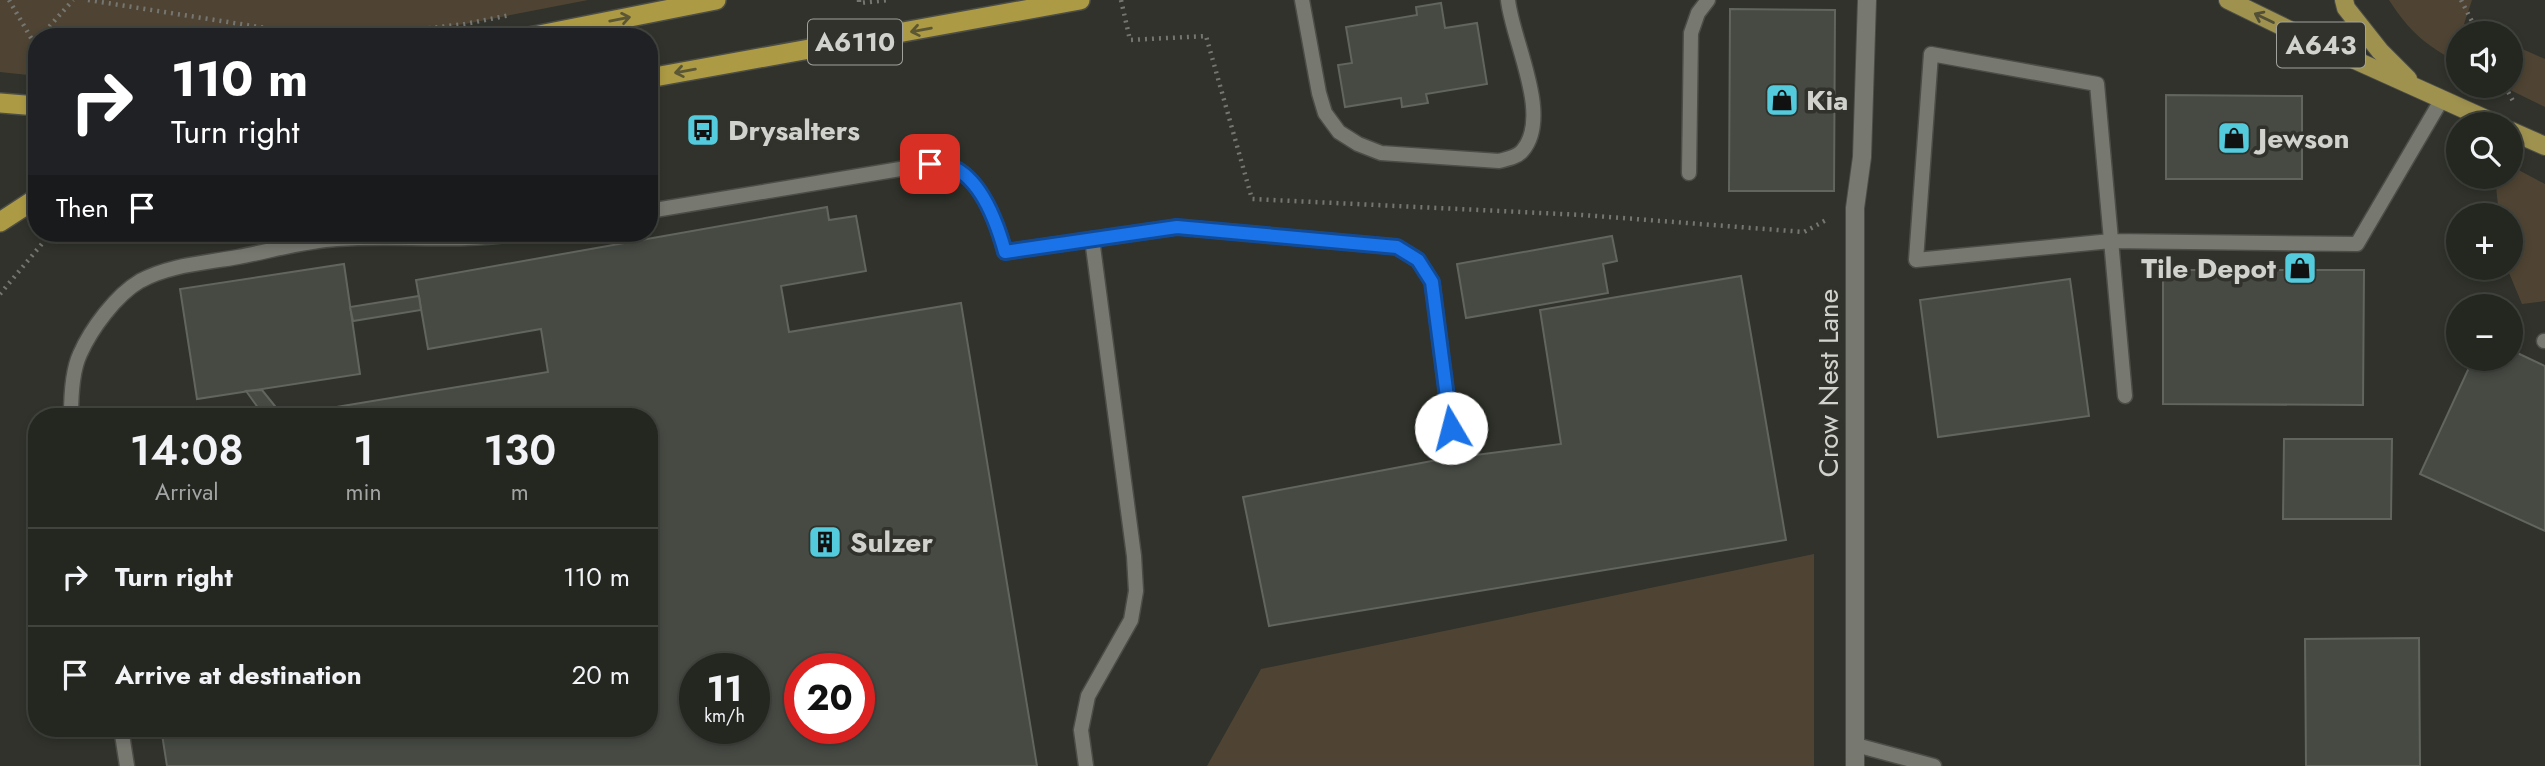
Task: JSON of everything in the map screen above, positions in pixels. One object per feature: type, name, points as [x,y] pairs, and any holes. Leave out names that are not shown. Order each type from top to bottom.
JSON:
[{"type":"highway","points":[[574,28],[716,0]]},
{"type":"highway","name":"A6110","points":[[658,76],[1080,0]]},
{"type":"highway","points":[[0,103],[28,105]]},
{"type":"highway","points":[[0,222],[28,204]]},
{"type":"main road","name":"A643","points":[[2228,0],[2471,112]]},
{"type":"main road","name":"A643","points":[[2344,0],[2346,8],[2380,51],[2415,87]]},
{"type":"main road","points":[[2523,136],[2545,146]]},
{"type":"street","name":"Crow Nest Lane","points":[[1855,766],[1854,208],[1862,157],[1867,0]]},
{"type":"lane","points":[[1302,0],[1319,93],[1325,113],[1339,132],[1358,144],[1381,153],[1499,161],[1512,158],[1523,151],[1534,115],[1508,0]]},
{"type":"lane","points":[[1689,173],[1691,33],[1698,13],[1708,0]]},
{"type":"lane","points":[[2125,397],[2111,241],[2097,84],[1931,54],[1916,260],[2111,241],[2357,244],[2442,99]]},
{"type":"lane","points":[[658,209],[930,164],[948,166],[965,177],[985,199],[1005,252],[1177,227],[1397,247],[1418,260],[1432,282],[1451,428]]},
{"type":"lane","points":[[1086,766],[1081,730],[1088,696],[1131,620],[1136,591],[1092,239]]},
{"type":"lane","points":[[71,408],[79,355],[106,311],[139,282],[170,269],[317,242]]},
{"type":"lane","points":[[122,737],[127,766]]},
{"type":"lane","points":[[1856,745],[1934,766]]},
{"type":"path","points":[[9,0],[29,28]]},
{"type":"path","points":[[48,28],[74,0]]},
{"type":"path","points":[[88,0],[266,28]]},
{"type":"path","points":[[859,0],[859,3],[889,0]]},
{"type":"path","points":[[2461,0],[2472,21]]},
{"type":"path","points":[[430,28],[519,13]]},
{"type":"path","points":[[0,295],[44,242]]},
{"type":"shaded area","points":[[0,0],[588,0],[465,24],[430,28],[28,28],[28,75],[0,72]]},
{"type":"shaded area","points":[[2389,0],[2472,0],[2465,21],[2446,21],[2446,55],[2419,37]]},
{"type":"shaded area","points":[[2523,49],[2545,59],[2545,107],[2523,96]]},
{"type":"shaded area","points":[[2523,172],[2545,184],[2545,301],[2523,304],[2523,294],[2518,294],[2512,280],[2523,280],[2523,203],[2498,203],[2496,189],[2523,189]]},
{"type":"shaded area","points":[[1814,554],[1814,766],[1207,766],[1261,669]]},
{"type":"building","points":[[1441,3],[1445,28],[1477,23],[1487,84],[1426,94],[1428,103],[1402,107],[1401,98],[1345,107],[1338,65],[1352,63],[1346,27],[1417,15],[1416,7]]},
{"type":"building","name":"Kia","points":[[1730,9],[1835,10],[1834,191],[1729,191]]},
{"type":"building","name":"Jewson","points":[[2166,95],[2302,96],[2302,179],[2166,179]]},
{"type":"building","name":"Sulzer","points":[[827,207],[829,220],[856,216],[866,271],[781,286],[789,332],[961,303],[1037,766],[167,766],[162,737],[658,737],[658,408],[330,408],[548,372],[541,329],[428,349],[416,280],[630,242],[658,242],[658,237]]},
{"type":"building","points":[[1612,236],[1617,261],[1603,264],[1608,293],[1466,318],[1457,264]]},
{"type":"building","points":[[344,264],[360,374],[197,399],[180,289]]},
{"type":"building","points":[[2163,270],[2364,270],[2363,405],[2163,404]]},
{"type":"building","points":[[1741,276],[1786,540],[1269,626],[1243,497],[1437,460],[1561,444],[1540,310]]},
{"type":"building","points":[[2070,279],[2089,416],[1938,437],[1920,300]]},
{"type":"building","points":[[419,296],[421,310],[353,321],[350,307]]},
{"type":"building","points":[[2523,356],[2545,366],[2545,531],[2420,474],[2467,371],[2523,371]]},
{"type":"building","points":[[262,390],[277,408],[258,408],[246,391]]},
{"type":"building","points":[[2284,439],[2392,439],[2391,519],[2283,519]]},
{"type":"building","points":[[2419,638],[2420,766],[2306,766],[2305,639]]},
{"type":"place","name":"Kia","points":[[1782,100]]},
{"type":"place","name":"Drysalters","points":[[703,130]]},
{"type":"place","name":"Jewson","points":[[2234,138]]},
{"type":"place","name":"Tile Depot","points":[[2300,268]]},
{"type":"place","name":"Sulzer","points":[[825,542]]},
{"type":"route","points":[[930,164],[948,166],[965,177],[985,199],[1005,252],[1177,227],[1397,247],[1418,260],[1432,282],[1451,428]]}]
